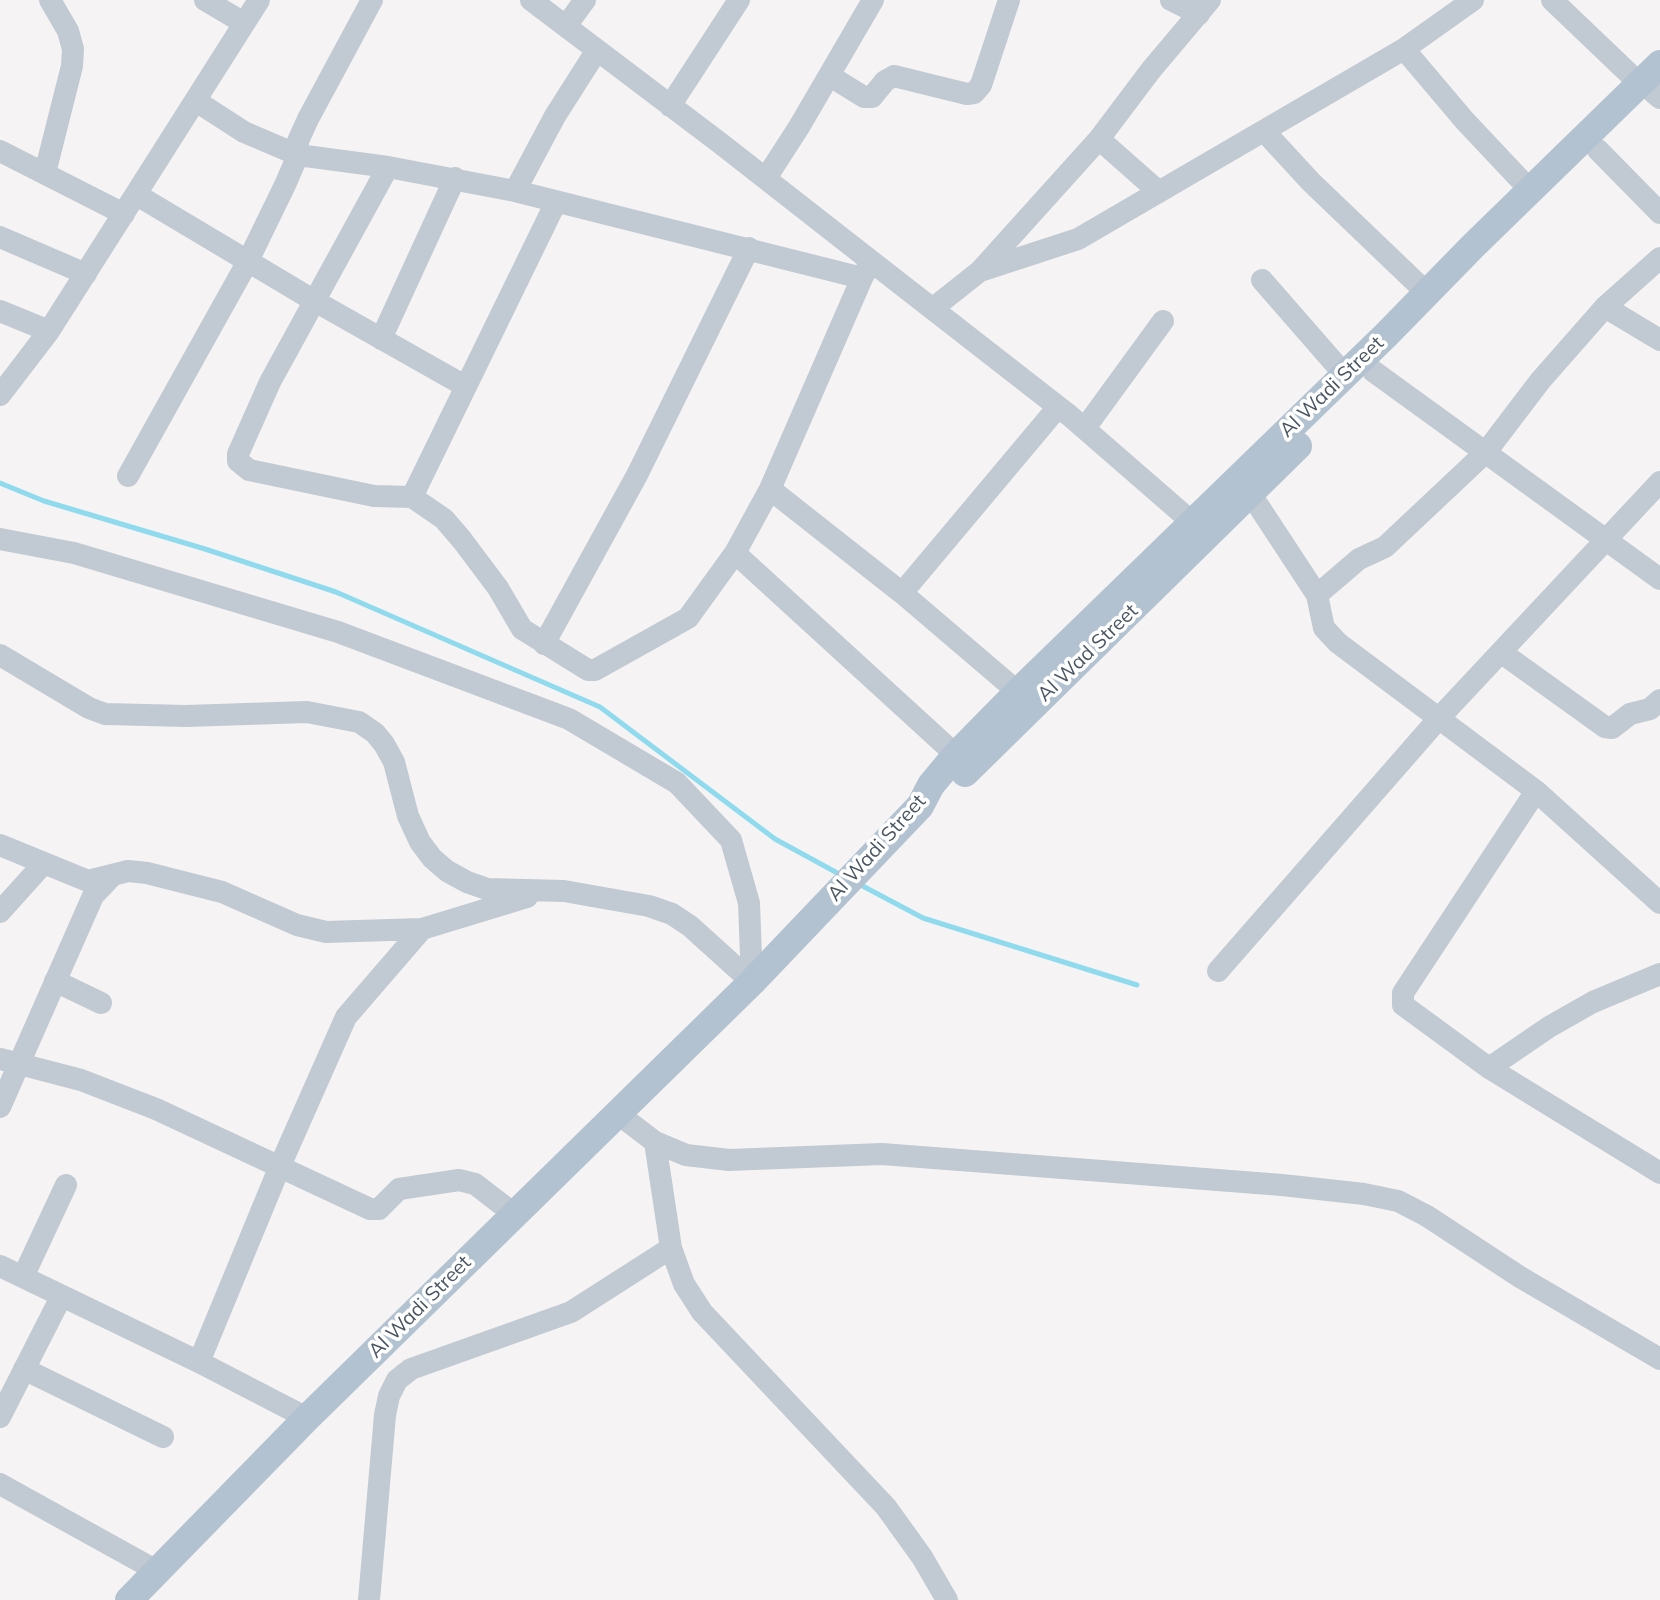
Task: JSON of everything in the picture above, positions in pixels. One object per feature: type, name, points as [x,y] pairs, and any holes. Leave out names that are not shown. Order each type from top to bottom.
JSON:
[{"type":"main road","name":"Al Wadi Street","points":[[1250,493],[1598,150],[1655,85]]},
{"type":"main road","name":"Al Wadi Street","points":[[129,1600],[307,1418],[752,982],[920,806],[931,785],[956,755],[1018,692],[1428,294],[1530,190],[1655,85]]},
{"type":"main road","name":"Al Wad Street","points":[[920,806],[942,795],[1250,493]]},
{"type":"street","points":[[45,173],[72,66],[73,49],[68,31],[50,0]]},
{"type":"street","points":[[205,0],[244,23]]},
{"type":"street","points":[[0,395],[49,331],[259,0]]},
{"type":"street","points":[[128,476],[248,261],[298,155],[298,141],[308,119],[372,0]]},
{"type":"street","points":[[531,0],[766,178],[866,270],[932,309],[1085,428],[1192,522]]},
{"type":"street","points":[[566,26],[585,0]]},
{"type":"street","points":[[670,106],[739,0]]},
{"type":"street","points":[[766,178],[873,0]]},
{"type":"street","points":[[830,76],[864,97],[872,97],[885,81],[894,76],[967,94],[974,93],[981,85],[1009,0]]},
{"type":"street","points":[[932,309],[980,271],[1099,139],[1151,70],[1205,7],[1171,0]]},
{"type":"street","points":[[980,271],[1078,239],[1404,49],[1473,0]]},
{"type":"street","points":[[1552,0],[1655,85]]},
{"type":"street","points":[[1404,49],[1465,121],[1530,190]]},
{"type":"street","points":[[515,191],[555,116],[597,50]]},
{"type":"street","points":[[196,101],[244,132],[298,155],[455,178],[749,248],[866,270]]},
{"type":"street","points":[[1264,131],[1311,182],[1428,294]]},
{"type":"street","points":[[1099,139],[1159,192]]},
{"type":"street","points":[[2,149],[45,173],[131,204],[248,261],[465,386]]},
{"type":"street","points":[[1598,150],[1660,213]]},
{"type":"street","points":[[388,167],[270,382],[238,454],[238,461],[249,470],[305,482],[374,496],[412,497],[453,529],[498,588],[522,629],[580,666],[595,670],[688,618],[735,553],[770,489],[866,270]]},
{"type":"street","points":[[381,339],[455,178]]},
{"type":"street","points":[[412,497],[556,202]]},
{"type":"street","points":[[0,237],[86,274]]},
{"type":"street","points":[[544,644],[637,475],[749,248]]},
{"type":"street","points":[[1317,595],[1359,559],[1385,547],[1486,452],[1540,381],[1605,307],[1660,258]]},
{"type":"street","points":[[1262,280],[1344,374]]},
{"type":"street","points":[[1605,307],[1660,340]]},
{"type":"street","points":[[0,311],[49,331]]},
{"type":"street","points":[[1085,428],[1163,321]]},
{"type":"street","points":[[1373,371],[1660,579]]},
{"type":"street","points":[[902,593],[1058,407]]},
{"type":"street","points":[[1218,971],[1440,717],[1660,482]]},
{"type":"street","points":[[770,489],[902,593],[1018,692]]},
{"type":"street","points":[[1250,493],[1317,595],[1324,628],[1338,643],[1536,791],[1660,903]]},
{"type":"street","points":[[4,537],[74,553],[338,632],[569,719],[677,783],[731,840],[749,903],[752,982]]},
{"type":"street","points":[[735,553],[956,755]]},
{"type":"street","points":[[1502,653],[1605,727],[1612,728],[1630,714],[1650,709],[1660,700]]},
{"type":"street","points":[[0,655],[89,708],[105,714],[186,716],[307,712],[359,722],[375,733],[394,762],[408,816],[420,842],[440,864],[467,882],[487,889],[564,891],[649,906],[672,914],[690,926],[752,982]]},
{"type":"street","points":[[1536,791],[1401,1000],[1407,1009],[1489,1068],[1660,1173]]},
{"type":"street","points":[[0,845],[93,882],[128,871],[222,892],[297,925],[326,932],[422,929],[519,900],[564,891]]},
{"type":"street","points":[[0,912],[44,863]]},
{"type":"street","points":[[0,1107],[9,1061],[55,981],[93,896],[115,874]]},
{"type":"street","points":[[199,1362],[346,1017],[422,929]]},
{"type":"street","points":[[1489,1068],[1549,1027],[1593,1002],[1660,974]]},
{"type":"street","points":[[55,981],[101,1003]]},
{"type":"street","points":[[9,1061],[81,1080],[156,1109],[370,1209],[379,1209],[399,1189],[459,1180],[475,1184],[514,1214]]},
{"type":"street","points":[[617,1113],[655,1142],[686,1155],[729,1160],[882,1154],[1282,1185],[1398,1201],[1660,1359]]},
{"type":"street","points":[[655,1142],[671,1248],[684,1284],[702,1312],[886,1507],[922,1557],[947,1600]]},
{"type":"street","points":[[23,1277],[66,1185]]},
{"type":"street","points":[[369,1600],[385,1415],[397,1380],[411,1369],[571,1312],[671,1248]]},
{"type":"street","points":[[0,1266],[307,1418]]},
{"type":"street","points":[[0,1417],[61,1297]]},
{"type":"street","points":[[24,1369],[163,1437]]},
{"type":"street","points":[[0,1484],[157,1571]]},
{"type":"waterway","points":[[0,483],[44,501],[336,592],[600,707],[775,839],[841,875]]},
{"type":"waterway","points":[[857,883],[923,918],[1137,985]]}]
